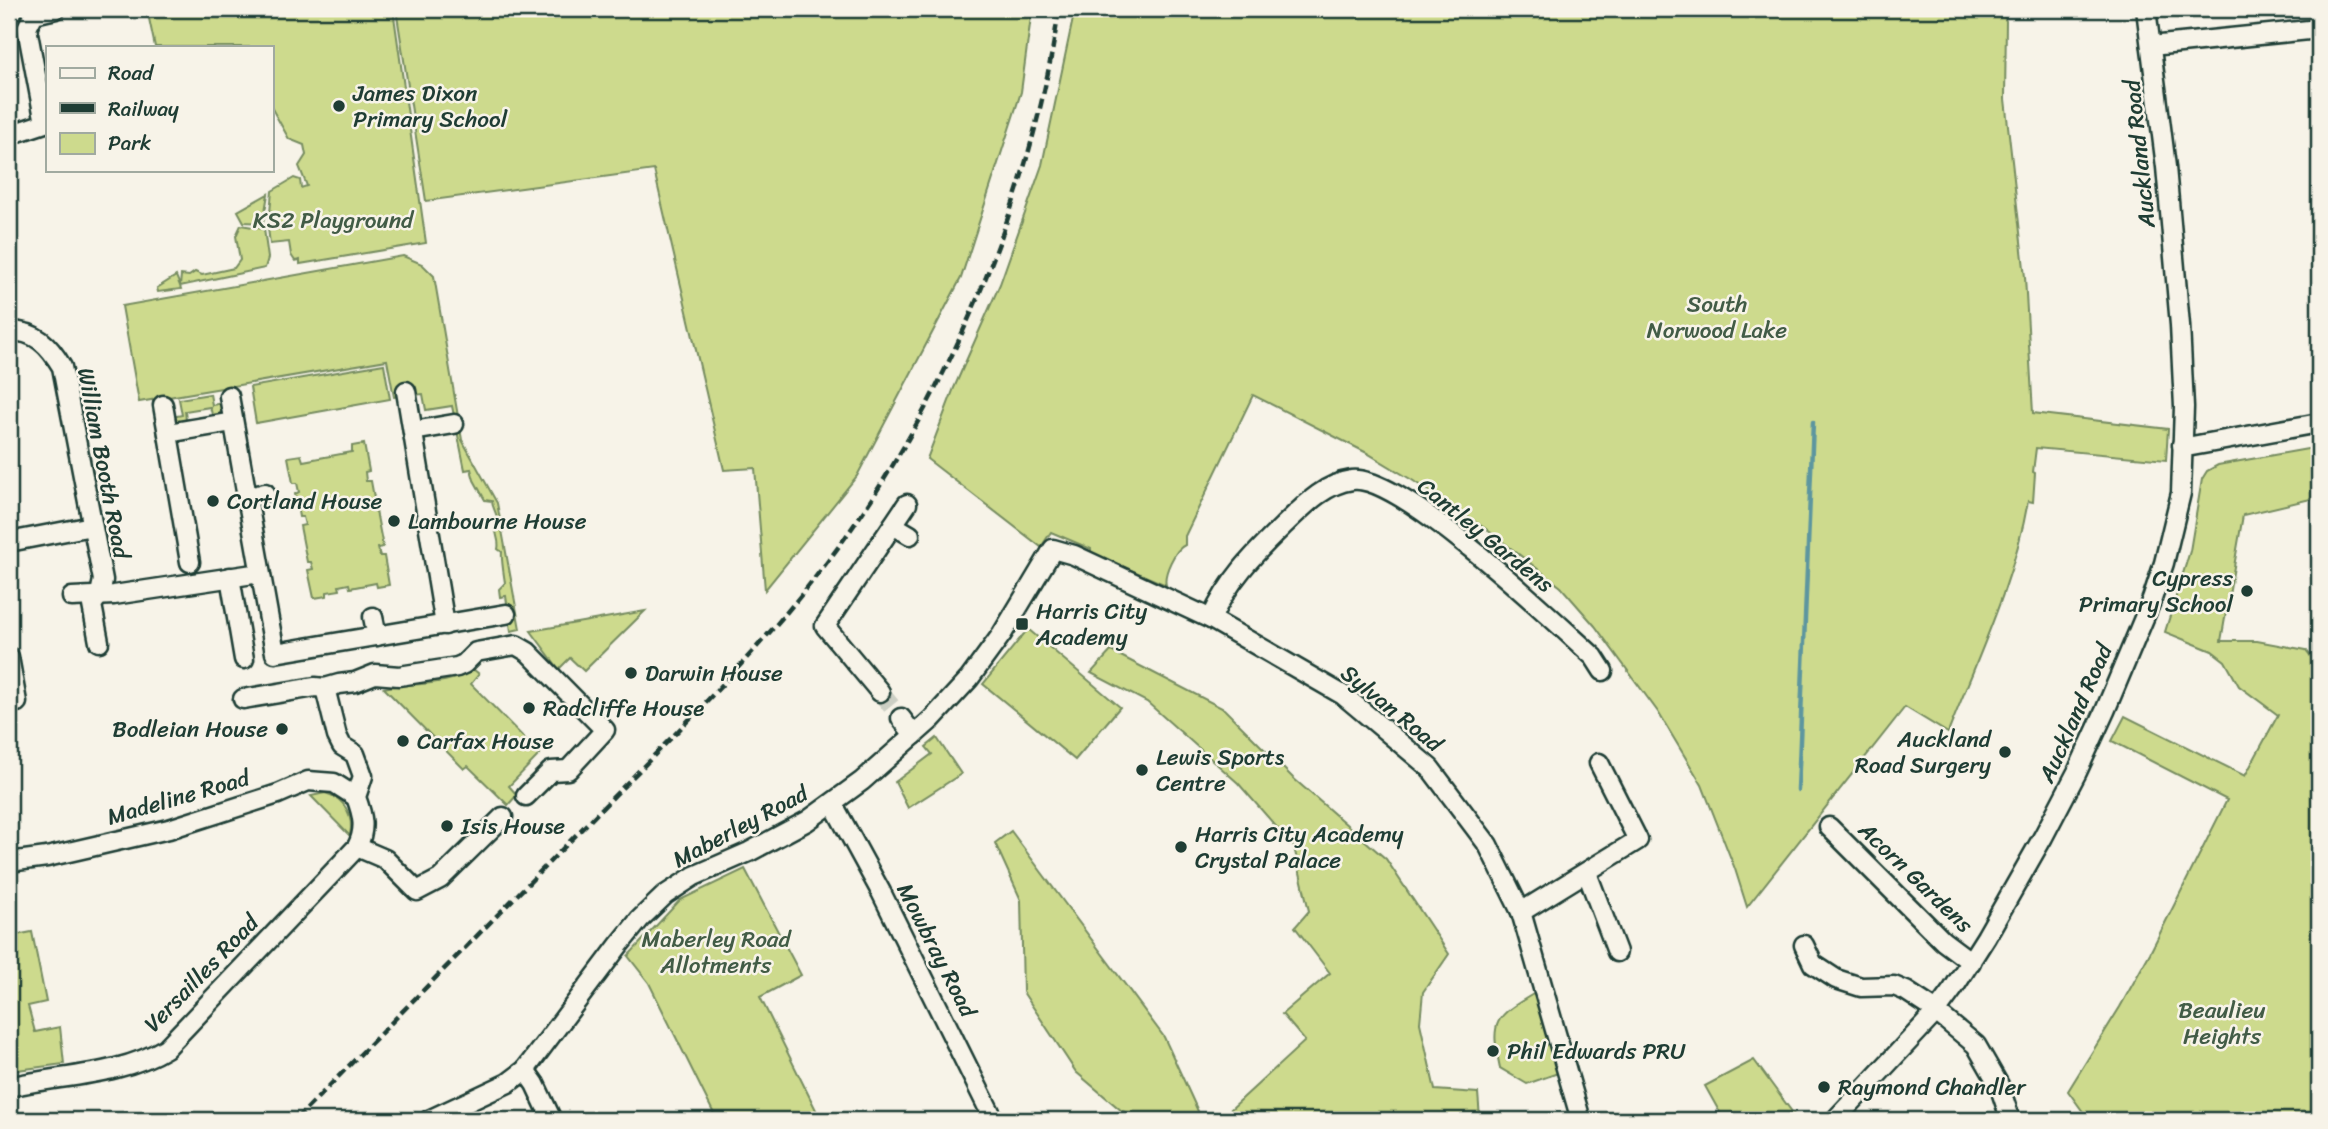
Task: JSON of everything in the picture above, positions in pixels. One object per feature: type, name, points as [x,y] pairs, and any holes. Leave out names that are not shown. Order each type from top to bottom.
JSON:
[{"type":"street","points":[[9,135],[46,123],[27,28],[34,15],[56,9]]},
{"type":"street","name":"Auckland Road","points":[[1835,1120],[1936,1013],[1971,962],[2065,795],[2105,711],[2152,599],[2179,502],[2183,470],[2183,407],[2180,325],[2166,167],[2146,9]]},
{"type":"street","points":[[2151,46],[2319,29]]},
{"type":"street","name":"William Booth Road","points":[[9,331],[28,333],[39,338],[62,367],[103,580],[100,594],[92,606],[99,642]]},
{"type":"street","points":[[406,391],[445,625]]},
{"type":"street","points":[[229,396],[275,653],[506,614]]},
{"type":"street","points":[[163,405],[190,562]]},
{"type":"street","points":[[169,433],[233,422]]},
{"type":"street","points":[[413,431],[454,424]]},
{"type":"street","points":[[2182,445],[2192,446],[2319,424]]},
{"type":"street","name":"Cantley Gardens","points":[[1211,619],[1234,577],[1304,506],[1329,487],[1354,479],[1389,490],[1453,533],[1594,657],[1603,671]]},
{"type":"street","points":[[246,498],[265,493]]},
{"type":"street","points":[[880,692],[825,626],[907,504]]},
{"type":"street","points":[[893,525],[910,536]]},
{"type":"street","points":[[9,542],[92,526]]},
{"type":"street","name":"Sylvan Road","points":[[1053,549],[1074,555],[1211,619],[1349,698],[1430,768],[1488,845],[1521,912],[1581,1120]]},
{"type":"street","name":"Maberley Road","points":[[429,1120],[508,1083],[525,1070],[623,939],[664,895],[694,876],[779,837],[833,804],[914,735],[969,679],[1002,634],[1053,549]]},
{"type":"street","points":[[72,597],[114,594],[260,573]]},
{"type":"street","points":[[230,577],[244,659]]},
{"type":"street","points":[[373,617],[377,636]]},
{"type":"street","points":[[243,699],[315,687],[325,688],[355,682],[375,674],[399,676],[457,667],[476,652],[516,645],[528,652],[605,730],[568,770],[551,771],[526,796]]},
{"type":"street","points":[[9,657],[17,702]]},
{"type":"street","points":[[325,688],[337,736],[342,746],[355,754],[363,776],[356,797],[363,817],[363,835],[357,848],[385,859],[417,891],[440,879],[503,817]]},
{"type":"street","points":[[901,718],[914,735]]},
{"type":"street","points":[[1521,912],[1638,840],[1599,764]]},
{"type":"street","name":"Madeline Road","points":[[9,862],[47,857],[169,829],[278,794],[308,781],[334,783],[356,797]]},
{"type":"street","name":"Mowbray Road","points":[[833,804],[881,892],[994,1120]]},
{"type":"street","name":"Acorn Gardens","points":[[1829,827],[1943,941],[1971,962]]},
{"type":"street","name":"Versailles Road","points":[[9,1087],[42,1079],[120,1068],[151,1057],[166,1048],[357,848]]},
{"type":"street","points":[[1587,873],[1617,952]]},
{"type":"street","points":[[1804,945],[1813,964],[1836,979],[1861,986],[1894,986],[1906,991],[1976,1045],[1999,1085],[2010,1115]]},
{"type":"street","points":[[525,1070],[552,1120]]},
{"type":"green space","name":"KS2 Playground","points":[[147,9],[393,9],[426,243],[300,264],[300,260],[295,261],[291,255],[289,242],[270,244],[268,228],[291,229],[290,225],[269,224],[272,191],[294,178],[300,180],[301,188],[307,186],[299,166],[306,155],[304,145],[289,139],[273,111],[273,46],[155,46]]},
{"type":"green space","points":[[396,9],[1032,9],[1021,92],[961,278],[857,476],[765,590],[755,468],[724,470],[654,170],[426,201]]},
{"type":"green space","name":"South Norwood Lake","points":[[1075,9],[2001,9],[2006,21],[2005,99],[2025,277],[2033,413],[2168,429],[2166,460],[2036,448],[2033,502],[2028,501],[2014,561],[2004,590],[1948,733],[1905,707],[1747,907],[1702,785],[1658,712],[1595,626],[1561,587],[1486,529],[1367,453],[1253,395],[1185,536],[1185,545],[1177,551],[1171,562],[1166,575],[1166,585],[1091,553],[1091,549],[1051,532],[1041,547],[927,459],[954,388],[1000,284],[1042,165]]},
{"type":"green space","points":[[268,194],[263,223],[244,222],[238,211]]},
{"type":"green space","points":[[241,225],[264,229],[268,258],[265,268],[180,286],[181,275],[189,276],[195,272],[202,275],[234,268],[240,260],[236,236]]},
{"type":"green space","points":[[403,256],[422,264],[434,276],[462,440],[497,503],[520,629],[511,631],[506,596],[500,597],[499,589],[505,583],[492,501],[485,500],[471,469],[465,470],[452,406],[426,410],[423,394],[394,397],[387,360],[139,402],[122,306]]},
{"type":"green space","points":[[176,276],[181,289],[158,292],[157,288]]},
{"type":"green space","points":[[384,364],[390,399],[256,423],[250,387]]},
{"type":"green space","points":[[210,394],[212,405],[223,403],[218,416],[213,418],[210,407],[185,411],[186,420],[175,423],[172,417],[182,415],[179,399]]},
{"type":"green space","points":[[364,444],[369,471],[365,472],[366,481],[371,481],[375,503],[371,504],[372,511],[376,511],[383,547],[378,548],[380,556],[384,556],[389,585],[377,587],[376,583],[350,588],[349,584],[339,586],[340,590],[327,592],[327,596],[314,598],[308,570],[313,569],[311,562],[307,562],[300,526],[305,525],[303,517],[299,517],[295,494],[299,492],[297,483],[293,483],[288,457],[301,455],[303,461],[352,452],[352,446]]},
{"type":"green space","name":"Beaulieu Heights","points":[[2319,447],[2319,497],[2243,515],[2221,641],[2257,641],[2306,650],[2319,666],[2319,1120],[2089,1120],[2068,1091],[2150,953],[2227,800],[2112,741],[2125,716],[2245,776],[2278,715],[2239,686],[2225,661],[2212,651],[2165,632],[2190,551],[2202,479],[2207,471],[2218,465]]},
{"type":"green space","points":[[645,611],[584,671],[570,658],[559,669],[531,631]]},
{"type":"green space","points":[[1028,629],[1120,707],[1075,760],[983,684]]},
{"type":"green space","points":[[1111,651],[1224,709],[1293,778],[1386,859],[1449,954],[1423,992],[1420,1023],[1435,1090],[1478,1093],[1480,1118],[1219,1120],[1305,1041],[1282,1014],[1330,973],[1295,927],[1309,911],[1294,847],[1238,783],[1147,702],[1091,673]]},
{"type":"green space","points":[[473,669],[479,674],[471,684],[540,754],[509,786],[517,795],[508,805],[468,766],[464,769],[384,688],[443,681]]},
{"type":"green space","points":[[937,738],[961,774],[908,808],[895,782],[932,754],[926,747]]},
{"type":"green space","points":[[325,793],[338,799],[346,809],[351,822],[350,836],[311,796]]},
{"type":"green space","points":[[1011,831],[1164,1037],[1202,1120],[1153,1120],[1122,1111],[1076,1072],[1023,992],[1021,900],[995,843]]},
{"type":"green space","name":"Maberley Road Allotments","points":[[745,869],[801,975],[760,997],[821,1120],[717,1120],[649,983],[628,956],[680,900]]},
{"type":"green space","points":[[9,889],[16,935],[32,932],[46,1002],[28,1006],[35,1032],[60,1027],[64,1064],[9,1071]]},
{"type":"green space","points":[[1535,993],[1558,1073],[1527,1084],[1500,1068],[1495,1040],[1498,1022],[1503,1015]]},
{"type":"green space","points":[[1754,1060],[1798,1120],[1724,1120],[1705,1086]]},
{"type":"waterway","points":[[1798,790],[1813,422]]},
{"type":"tunnel","points":[[880,692],[901,718]]},
{"type":"railway","points":[[296,1120],[705,703],[790,609],[842,542],[882,483],[918,421],[952,356],[982,288],[1008,219],[1029,149],[1047,79],[1059,9]]},
{"type":"place","name":"James Dixon Primary School","points":[[339,106]]},
{"type":"place","name":"Cortland House","points":[[213,501]]},
{"type":"place","name":"Lambourne House","points":[[394,521]]},
{"type":"place","name":"Cypress Primary School","points":[[2247,591]]},
{"type":"place","name":"Harris City Academy","points":[[1022,624]]},
{"type":"place","name":"Darwin House","points":[[631,673]]},
{"type":"place","name":"Radcliffe House","points":[[529,708]]},
{"type":"place","name":"Bodleian House","points":[[282,729]]},
{"type":"place","name":"Carfax House","points":[[403,741]]},
{"type":"place","name":"Auckland Road Surgery","points":[[2005,752]]},
{"type":"place","name":"Lewis Sports Centre","points":[[1142,770]]},
{"type":"place","name":"Isis House","points":[[447,826]]},
{"type":"place","name":"Harris City Academy Crystal Palace","points":[[1181,847]]},
{"type":"place","name":"Phil Edwards PRU","points":[[1493,1051]]},
{"type":"place","name":"Raymond Chandler","points":[[1824,1087]]}]
